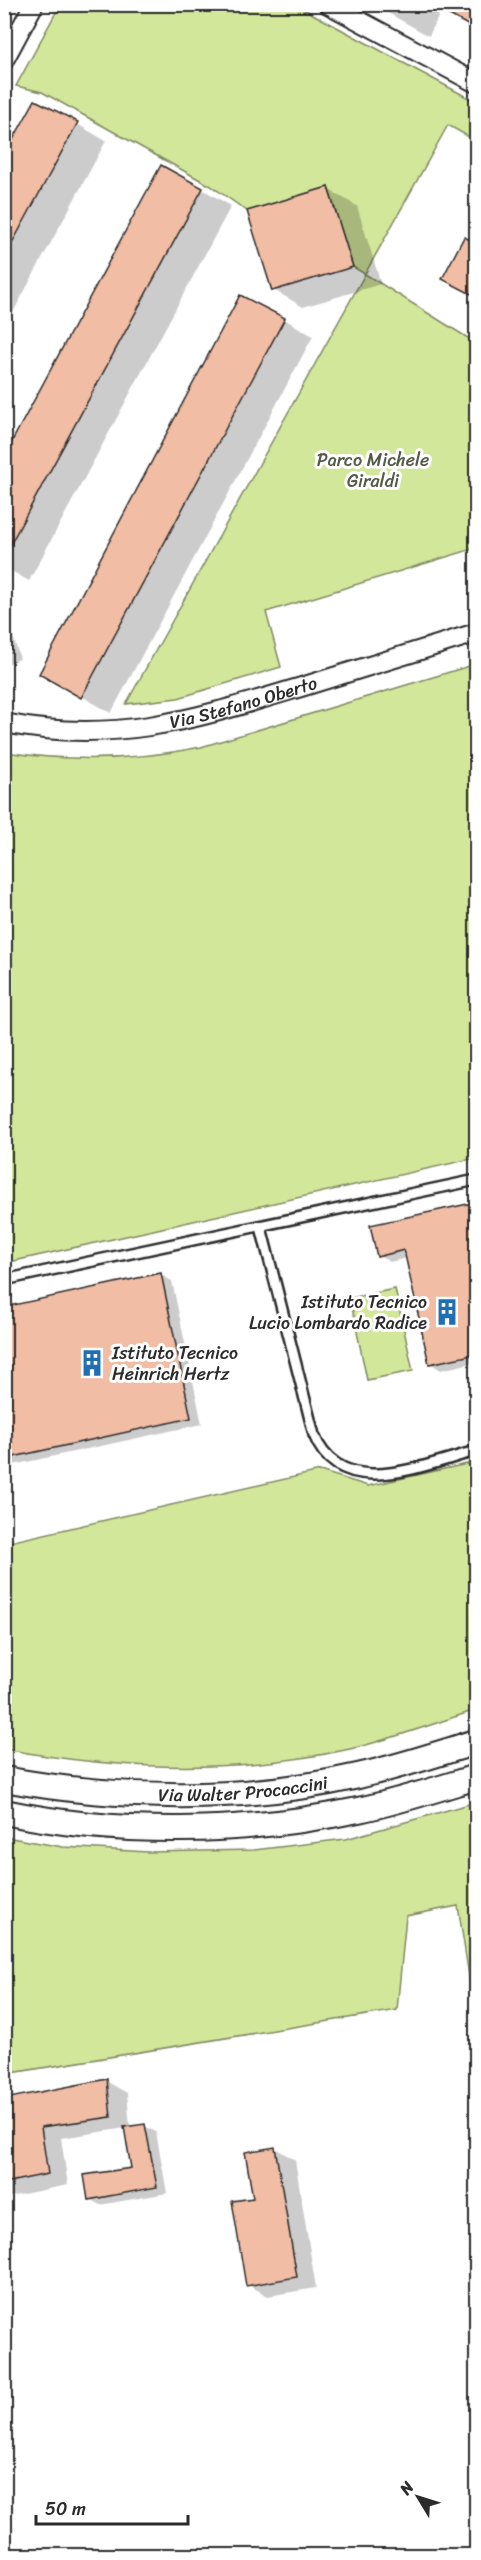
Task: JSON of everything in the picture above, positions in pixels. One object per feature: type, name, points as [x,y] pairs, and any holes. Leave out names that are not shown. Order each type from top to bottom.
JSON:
[{"type":"street","points":[[4,60],[34,4]]},
{"type":"street","points":[[328,4],[477,83]]},
{"type":"street","name":"Via Stefano Oberto","points":[[4,723],[81,733],[124,731],[169,724],[259,700],[477,633]]},
{"type":"street","name":"Via Walter Procaccini","points":[[4,1779],[73,1790],[113,1793],[173,1795],[236,1793],[357,1777],[477,1742]]},
{"type":"street","name":"Via Walter Procaccini","points":[[4,1812],[72,1824],[122,1827],[187,1829],[244,1826],[360,1810],[477,1777]]},
{"type":"lane","points":[[4,1280],[477,1180]]},
{"type":"lane","points":[[261,1227],[314,1435],[324,1454],[347,1471],[368,1475],[398,1471],[477,1451]]},
{"type":"green space","points":[[294,4],[476,102],[476,141],[448,125],[365,274],[353,267],[328,187],[247,211],[211,186],[42,92],[16,86],[60,5]]},
{"type":"green space","name":"Parco Michele Giraldi","points":[[365,274],[476,343],[476,548],[266,612],[281,667],[178,698],[126,704]]},
{"type":"green space","points":[[476,664],[476,1158],[5,1263],[5,752],[78,759],[176,752],[201,747]]},
{"type":"green space","points":[[395,1289],[413,1371],[367,1380],[350,1298]]},
{"type":"green space","points":[[476,1462],[476,1710],[350,1749],[307,1757],[221,1766],[134,1765],[5,1749],[5,1543],[320,1471],[368,1486]]},
{"type":"green space","points":[[476,1802],[476,2021],[458,1906],[406,1916],[397,2010],[5,2074],[5,1837],[63,1847],[148,1852],[254,1850],[346,1839]]},
{"type":"building","points":[[429,4],[477,4],[477,30]]},
{"type":"building","points":[[35,100],[78,122],[4,258],[4,156]]},
{"type":"building","points":[[161,165],[203,188],[4,556],[4,456]]},
{"type":"building","points":[[328,187],[353,267],[272,291],[247,211]]},
{"type":"building","points":[[464,237],[477,243],[477,297],[442,279]]},
{"type":"building","points":[[240,295],[285,318],[81,698],[39,674]]},
{"type":"building","name":"Istituto Tecnico Lucio Lombardo Radice","points":[[477,1202],[477,1354],[429,1364],[404,1250],[377,1257],[370,1225]]},
{"type":"building","name":"Istituto Tecnico Heinrich Hertz","points":[[161,1273],[191,1418],[4,1459],[4,1307]]},
{"type":"building","points":[[107,2079],[111,2117],[41,2127],[48,2174],[4,2183],[4,2099]]},
{"type":"building","points":[[145,2124],[157,2187],[88,2200],[84,2175],[131,2168],[124,2127]]},
{"type":"building","points":[[275,2147],[297,2277],[246,2286],[232,2201],[253,2198],[245,2152]]},
{"type":"place","name":"Istituto Tecnico Lucio Lombardo Radice","points":[[447,1312]]},
{"type":"place","name":"Istituto Tecnico Heinrich Hertz","points":[[92,1363]]}]
